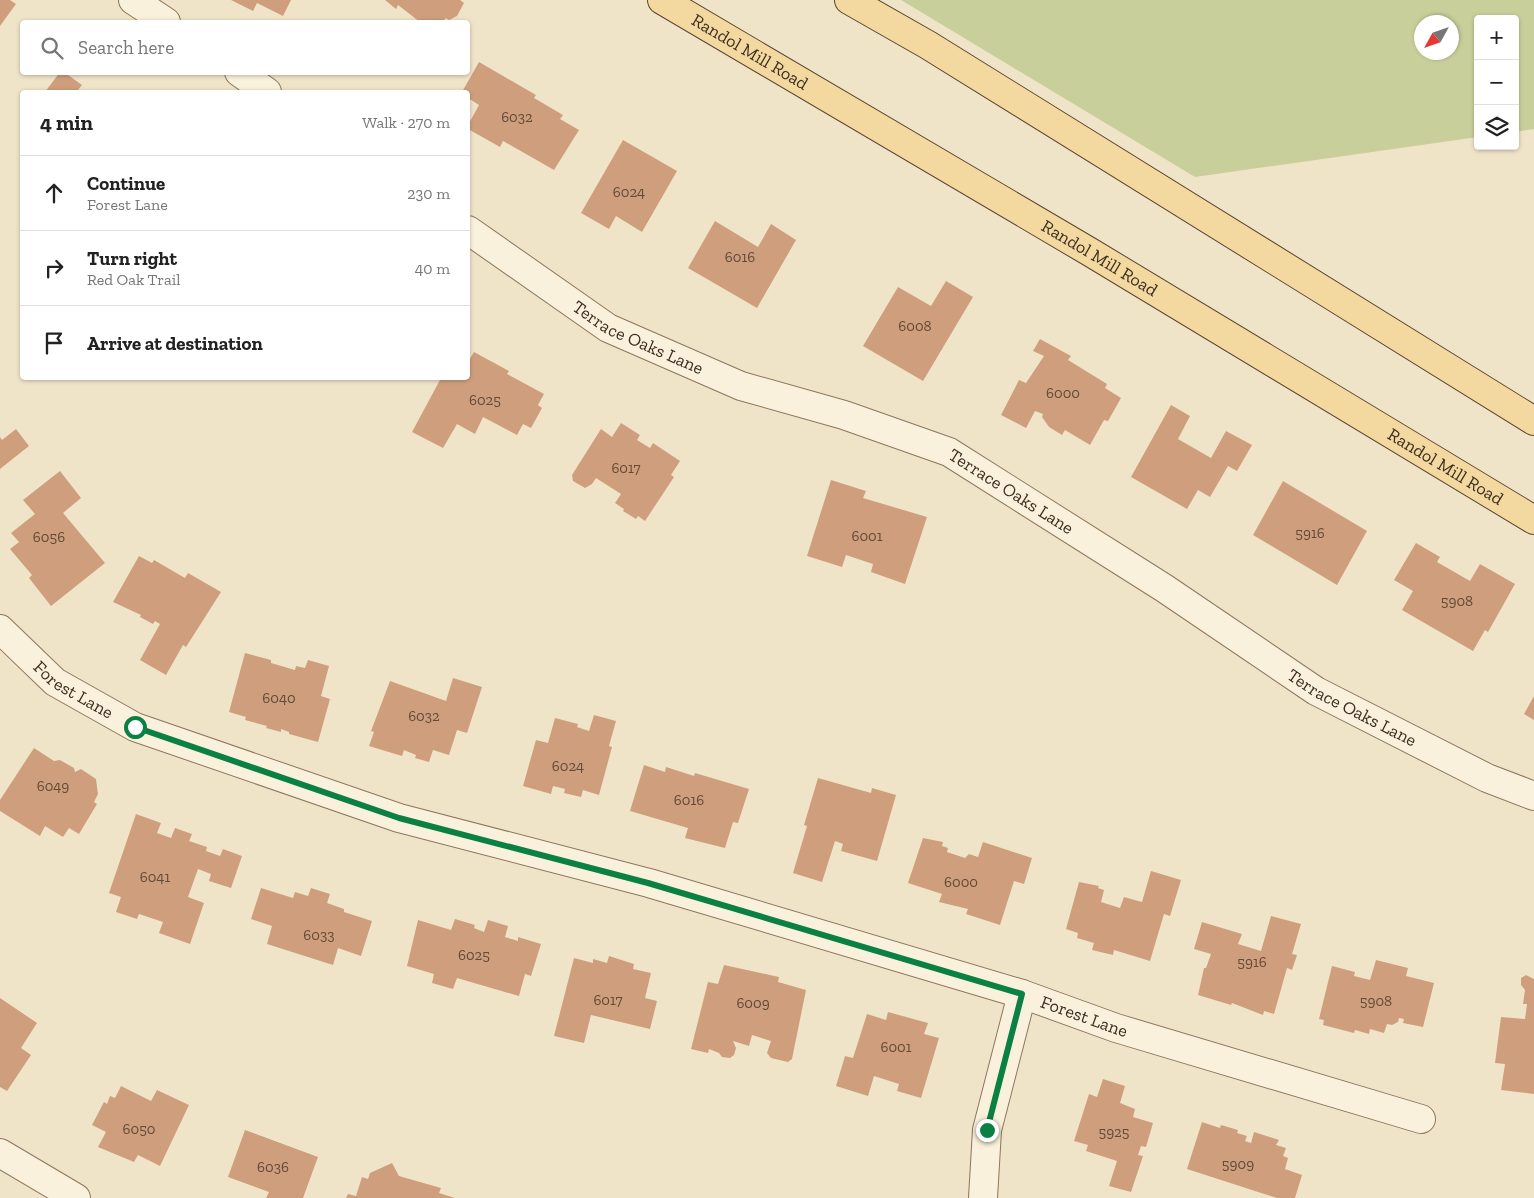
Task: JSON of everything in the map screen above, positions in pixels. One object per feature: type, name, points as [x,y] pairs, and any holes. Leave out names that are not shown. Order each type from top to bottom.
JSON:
[{"type":"main road","name":"Randol Mill Road","points":[[662,0],[1090,252],[1534,520]]},
{"type":"main road","points":[[849,0],[928,45],[1534,420]]},
{"type":"street","points":[[133,0],[163,20]]},
{"type":"street","points":[[242,75],[265,90]]},
{"type":"street","name":"Terrace Oaks Lane","points":[[470,231],[608,328],[741,386],[844,415],[949,452],[1164,588],[1316,691],[1487,778],[1534,796]]},
{"type":"street","name":"Forest Lane","points":[[0,629],[55,682],[135,727],[399,818],[648,883],[1022,994],[1116,1028],[1422,1119]]},
{"type":"street","points":[[983,1198],[987,1130],[1022,994]]},
{"type":"street","points":[[0,1153],[76,1198]]},
{"type":"green space","points":[[901,0],[1534,0],[1534,129],[1519,131],[1519,15],[1474,15],[1474,138],[1195,177]]},
{"type":"building","points":[[0,0],[10,0],[16,4],[0,26]]},
{"type":"building","points":[[231,0],[291,0],[283,16],[257,3],[253,11]]},
{"type":"building","points":[[385,0],[460,0],[464,3],[457,16],[449,20],[446,18],[444,20],[417,20],[398,5],[396,9]]},
{"type":"building","points":[[479,62],[536,95],[534,98],[563,115],[560,119],[579,130],[554,170],[503,141],[500,147],[470,130],[470,121],[479,105],[470,99],[470,90],[463,90]]},
{"type":"building","points":[[58,75],[68,75],[82,85],[78,90],[46,90]]},
{"type":"building","points":[[623,140],[677,171],[642,232],[616,216],[609,229],[581,213]]},
{"type":"building","points":[[715,221],[758,247],[771,224],[796,240],[757,308],[688,268]]},
{"type":"building","points":[[946,281],[973,297],[923,381],[863,346],[898,287],[931,306]]},
{"type":"building","points":[[1040,339],[1071,356],[1068,360],[1107,384],[1105,388],[1121,398],[1108,421],[1104,420],[1090,445],[1065,430],[1062,435],[1049,427],[1042,417],[1043,414],[1035,411],[1026,428],[1001,415],[1019,380],[1026,383],[1044,356],[1033,351]]},
{"type":"building","points":[[474,352],[509,371],[507,374],[544,394],[538,405],[542,408],[531,428],[523,424],[517,435],[483,417],[475,434],[457,424],[443,448],[412,432],[440,380],[470,380],[470,359]]},
{"type":"building","points":[[1171,405],[1190,416],[1178,439],[1211,458],[1226,431],[1252,445],[1237,471],[1228,466],[1210,497],[1198,490],[1187,509],[1131,477]]},
{"type":"building","points":[[621,423],[640,435],[637,440],[650,448],[653,443],[680,461],[671,475],[674,477],[645,521],[638,516],[636,519],[623,511],[624,509],[615,503],[621,494],[596,478],[592,484],[585,488],[573,481],[572,475],[601,429],[612,437]]},
{"type":"building","points":[[16,429],[29,446],[0,469],[0,437],[2,440]]},
{"type":"building","points":[[60,471],[81,498],[63,513],[105,563],[51,606],[29,578],[32,575],[10,549],[19,542],[11,533],[35,514],[23,500]]},
{"type":"building","points":[[831,480],[866,491],[863,498],[927,517],[905,584],[871,572],[873,564],[846,555],[842,567],[807,556]]},
{"type":"building","points":[[1283,481],[1367,531],[1337,585],[1253,535]]},
{"type":"building","points":[[1416,543],[1440,557],[1437,562],[1470,581],[1480,564],[1515,584],[1488,632],[1485,630],[1473,651],[1402,610],[1413,591],[1394,580]]},
{"type":"building","points":[[139,556],[152,563],[154,560],[185,578],[188,573],[221,592],[186,647],[183,645],[166,675],[140,660],[160,624],[155,621],[153,624],[140,617],[141,615],[113,602]]},
{"type":"building","points":[[245,653],[271,660],[271,663],[295,670],[296,666],[305,668],[308,660],[329,666],[321,696],[330,699],[318,742],[289,734],[289,732],[281,729],[281,732],[266,728],[267,726],[245,720],[246,717],[229,712]]},
{"type":"building","points":[[453,678],[482,687],[467,733],[457,730],[449,755],[433,750],[429,762],[415,758],[416,755],[404,750],[402,756],[369,746],[374,732],[371,731],[390,681],[446,701]]},
{"type":"building","points":[[1534,696],[1534,720],[1524,714]]},
{"type":"building","points":[[594,715],[616,721],[609,746],[612,747],[599,795],[583,790],[581,797],[564,793],[565,789],[553,786],[551,794],[523,786],[536,740],[548,743],[555,718],[578,724],[577,727],[589,731]]},
{"type":"building","points":[[34,748],[54,761],[60,760],[74,768],[75,772],[81,769],[96,779],[98,794],[94,802],[97,804],[79,834],[69,828],[63,837],[45,826],[40,836],[0,811],[0,800]]},
{"type":"building","points":[[644,765],[665,772],[666,767],[694,776],[695,773],[749,789],[738,823],[733,822],[725,848],[685,838],[688,828],[630,811]]},
{"type":"building","points":[[818,778],[871,793],[872,788],[896,795],[877,861],[841,851],[843,844],[835,841],[822,882],[793,873],[807,826],[804,825]]},
{"type":"building","points":[[136,814],[161,823],[157,833],[171,838],[175,828],[192,834],[189,841],[207,847],[206,851],[220,856],[223,849],[242,856],[231,888],[209,881],[211,874],[198,869],[188,897],[204,903],[190,944],[159,933],[163,922],[139,914],[137,919],[116,912],[121,897],[109,893]]},
{"type":"building","points":[[923,838],[943,842],[942,846],[948,848],[947,852],[965,858],[969,854],[978,857],[983,842],[1032,858],[1024,884],[1014,881],[1000,925],[966,914],[968,909],[939,902],[942,894],[908,883]]},
{"type":"building","points":[[1151,871],[1181,880],[1170,916],[1164,914],[1150,961],[1114,950],[1113,955],[1092,950],[1094,943],[1077,938],[1078,933],[1066,929],[1079,882],[1099,886],[1098,888],[1104,890],[1101,902],[1120,908],[1124,897],[1142,902]]},
{"type":"building","points":[[261,888],[293,898],[295,892],[308,896],[311,888],[330,894],[327,903],[344,909],[344,912],[372,921],[361,956],[338,948],[333,965],[267,944],[272,926],[251,919]]},
{"type":"building","points":[[1271,916],[1301,924],[1292,954],[1297,955],[1292,970],[1287,968],[1274,1014],[1264,1011],[1263,1015],[1232,1003],[1231,1005],[1198,995],[1204,968],[1206,968],[1211,954],[1194,949],[1202,922],[1242,934],[1238,944],[1261,951]]},
{"type":"building","points":[[455,919],[475,925],[474,928],[484,932],[488,920],[508,926],[505,937],[518,941],[518,937],[541,944],[531,976],[525,974],[519,996],[457,978],[453,989],[432,983],[434,974],[407,966],[418,920],[451,930]]},
{"type":"building","points":[[609,956],[634,964],[633,969],[651,973],[645,998],[657,1001],[650,1029],[591,1015],[584,1043],[554,1036],[574,958],[593,963],[593,959],[607,963]]},
{"type":"building","points":[[1376,960],[1408,968],[1406,976],[1434,983],[1423,1027],[1403,1023],[1404,1019],[1399,1018],[1398,1022],[1392,1025],[1387,1024],[1384,1033],[1370,1029],[1369,1034],[1355,1030],[1354,1033],[1323,1025],[1324,1020],[1319,1019],[1332,966],[1355,972],[1354,976],[1370,980]]},
{"type":"building","points":[[724,965],[779,977],[778,982],[806,990],[792,1059],[788,1062],[771,1058],[767,1053],[771,1041],[752,1035],[749,1046],[733,1041],[736,1048],[734,1055],[730,1058],[722,1057],[719,1053],[709,1049],[708,1053],[691,1049],[708,982],[718,984]]},
{"type":"building","points":[[1526,975],[1534,979],[1534,1094],[1501,1090],[1505,1064],[1495,1063],[1501,1017],[1525,1019],[1527,1004],[1523,1004],[1525,990],[1521,985],[1521,978]]},
{"type":"building","points":[[0,998],[37,1023],[21,1048],[31,1055],[7,1091],[0,1087]]},
{"type":"building","points":[[888,1012],[928,1023],[924,1034],[939,1038],[921,1098],[897,1091],[899,1084],[874,1076],[868,1096],[836,1086],[845,1056],[853,1058],[867,1014],[886,1020]]},
{"type":"building","points":[[1103,1079],[1125,1086],[1120,1103],[1135,1109],[1133,1117],[1153,1123],[1146,1147],[1141,1146],[1138,1155],[1143,1156],[1131,1192],[1109,1186],[1117,1161],[1086,1151],[1088,1145],[1074,1141],[1089,1094],[1097,1097]]},
{"type":"building","points":[[121,1086],[151,1101],[157,1090],[189,1105],[160,1166],[138,1155],[134,1162],[98,1147],[106,1132],[92,1125],[104,1102],[107,1104],[110,1096],[115,1098]]},
{"type":"building","points":[[1202,1122],[1220,1128],[1221,1125],[1238,1130],[1237,1133],[1247,1136],[1245,1141],[1251,1143],[1254,1132],[1279,1140],[1276,1145],[1286,1148],[1283,1156],[1288,1158],[1285,1169],[1302,1175],[1295,1198],[1277,1198],[1187,1169]]},
{"type":"building","points":[[245,1130],[318,1157],[303,1198],[266,1198],[269,1192],[228,1177]]},
{"type":"building","points":[[392,1163],[399,1176],[441,1188],[439,1193],[455,1198],[346,1198],[348,1194],[356,1196],[362,1177],[368,1179],[370,1173]]},
{"type":"route","points":[[135,727],[399,818],[648,883],[1022,994],[987,1130]]}]
